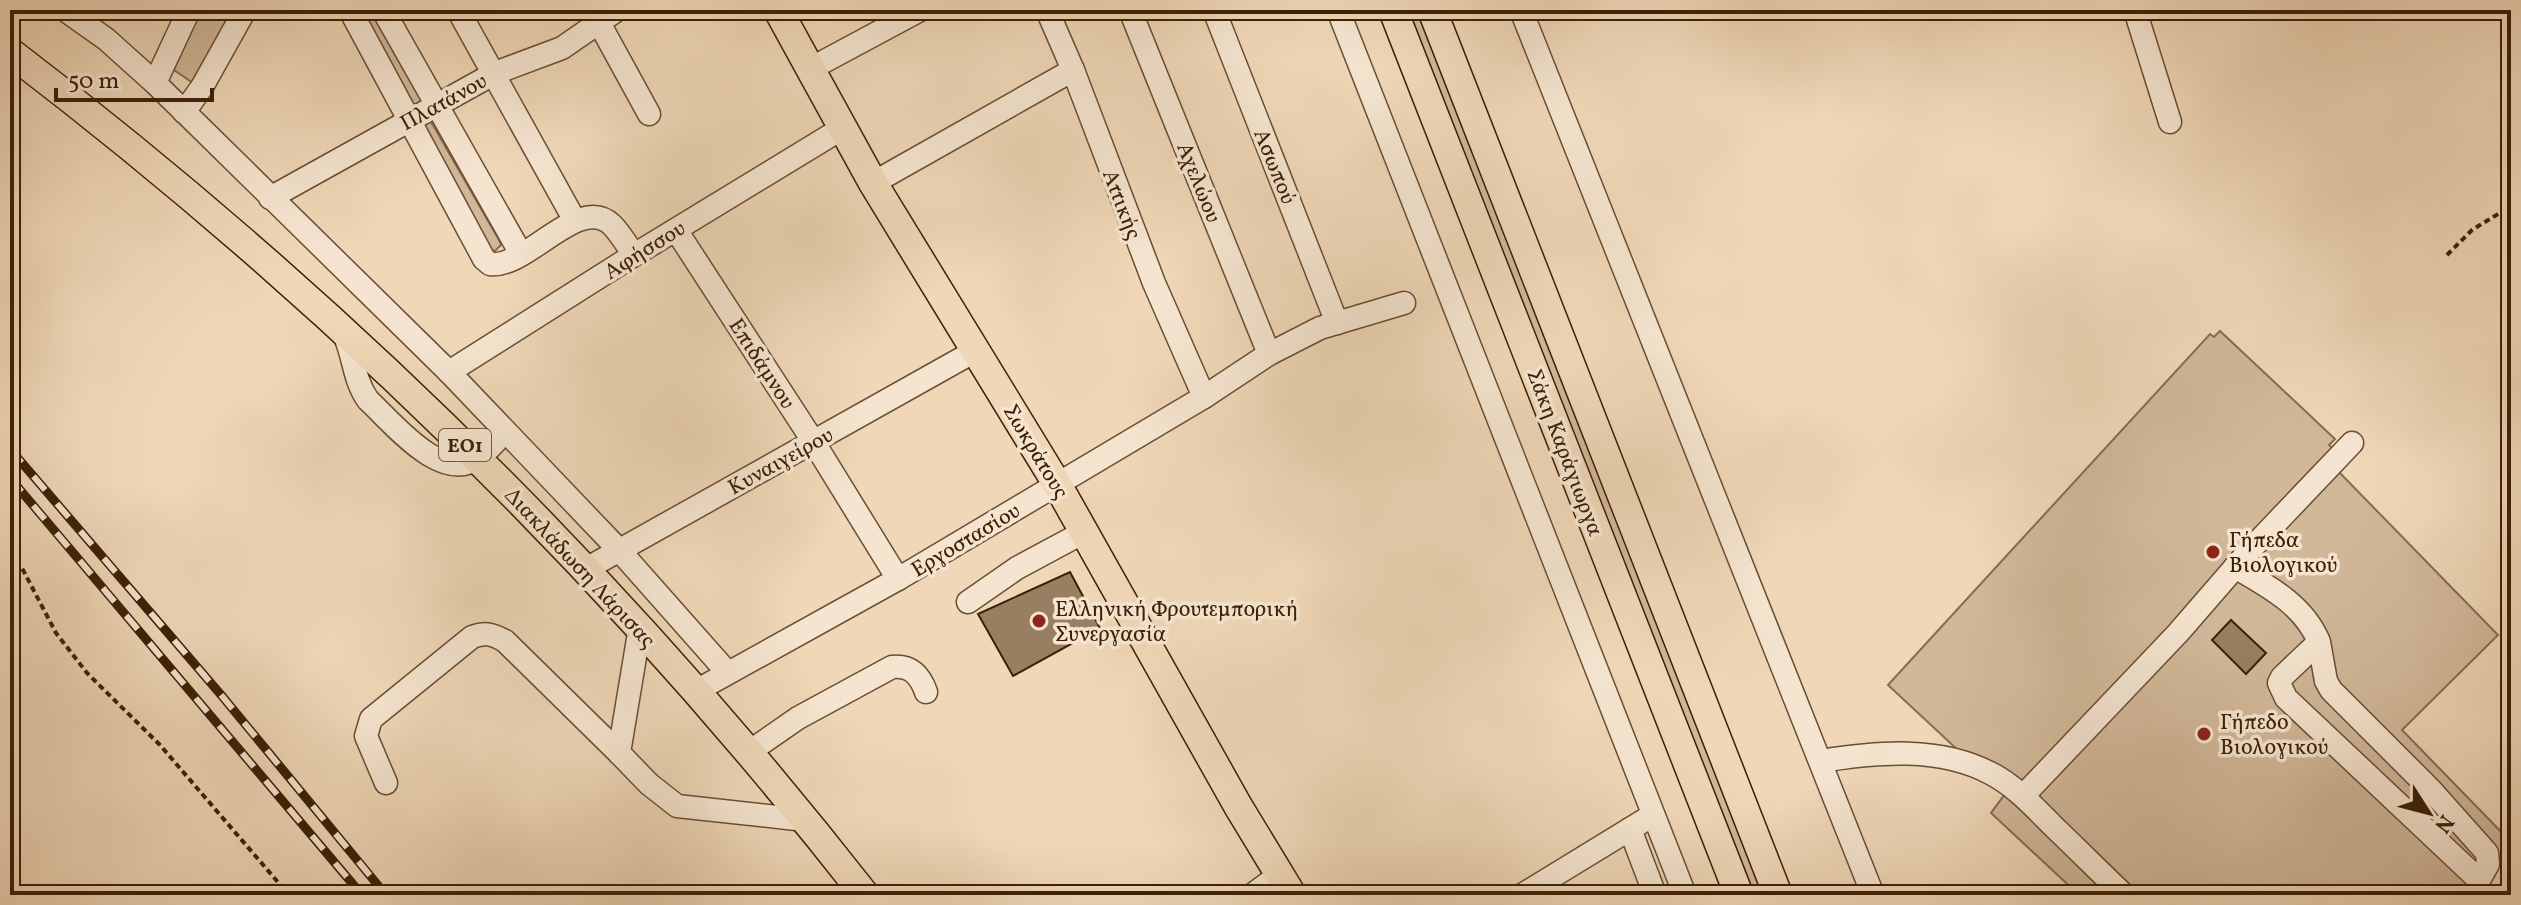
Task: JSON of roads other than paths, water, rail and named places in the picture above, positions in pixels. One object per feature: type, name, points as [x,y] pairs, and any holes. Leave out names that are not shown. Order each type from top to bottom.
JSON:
[{"type":"main road","name":"Σωκράτους","points":[[778,10],[841,129],[1057,484],[1286,885]]},
{"type":"main road","name":"Σάκη Καράγιωργα","points":[[1393,10],[1739,895]]},
{"type":"main road","name":"Σάκη Καράγιωργα","points":[[1432,10],[1778,895]]},
{"type":"main road","name":"Διακλάδωση Λάρισας","points":[[10,52],[128,143],[340,327],[478,458],[640,627],[749,752],[865,895]]},
{"type":"street","points":[[65,10],[106,39],[155,83],[449,372],[619,550],[727,672]]},
{"type":"street","points":[[155,83],[189,10]]},
{"type":"street","points":[[184,112],[202,87],[245,10]]},
{"type":"street","points":[[350,10],[479,253],[490,264],[508,264],[575,221],[591,216],[612,225],[634,255]]},
{"type":"street","points":[[383,10],[521,254]]},
{"type":"street","points":[[458,10],[575,221]]},
{"type":"street","points":[[810,69],[920,10]]},
{"type":"street","name":"Αττικής","points":[[1047,10],[1148,268],[1204,397]]},
{"type":"street","name":"Αχελώου","points":[[1130,10],[1269,354]]},
{"type":"street","name":"Ασωπού","points":[[1214,10],[1337,323]]},
{"type":"street","points":[[1338,10],[1685,895]]},
{"type":"street","points":[[1521,10],[1873,895]]},
{"type":"street","points":[[2135,10],[2170,122]]},
{"type":"street","points":[[603,15],[649,114]]},
{"type":"street","name":"Πλατάνου","points":[[270,198],[495,73],[546,55],[603,15]]},
{"type":"street","points":[[873,183],[1073,70]]},
{"type":"street","name":"Αφήσσου","points":[[449,372],[841,129]]},
{"type":"street","name":"Επιδάμνου","points":[[676,230],[898,579]]},
{"type":"street","name":"Εργοστασίου","points":[[696,691],[898,579],[1204,397],[1269,354],[1320,328],[1404,303]]},
{"type":"street","name":"Κυναιγείρου","points":[[586,569],[975,351]]},
{"type":"street","points":[[478,458],[505,431]]},
{"type":"street","points":[[2023,796],[2352,443]]},
{"type":"street","points":[[968,602],[1017,568],[1084,532]]},
{"type":"street","points":[[2235,567],[2274,590],[2310,623],[2319,642],[2323,672],[2331,690],[2431,790],[2487,853],[2488,864],[2479,880],[2294,707],[2281,691],[2279,683],[2282,677],[2319,642]]},
{"type":"street","points":[[619,753],[640,627]]},
{"type":"street","points":[[386,783],[366,736],[371,719],[472,637],[484,633],[505,641],[649,784],[677,806],[805,820]]},
{"type":"street","points":[[749,752],[798,718],[892,667],[903,666],[914,671],[921,677],[926,692]]},
{"type":"street","points":[[1821,761],[1895,753],[1935,756],[1985,770],[2023,796],[2124,895]]},
{"type":"street","points":[[1522,895],[1653,815]]},
{"type":"street","points":[[1630,829],[1655,895]]},
{"type":"street","points":[[1252,895],[1286,885]]},
{"type":"railway","points":[[10,449],[222,696],[386,895]]},
{"type":"railway","points":[[10,478],[362,895]]},
{"type":"place","name":"Γήπεδα Βιολογικού","points":[[2213,552]]},
{"type":"place","name":"Ελληνική Φρουτεμπορική Συνεργασία","points":[[1039,621]]},
{"type":"place","name":"Γήπεδο Βιολογικού","points":[[2204,734]]}]
